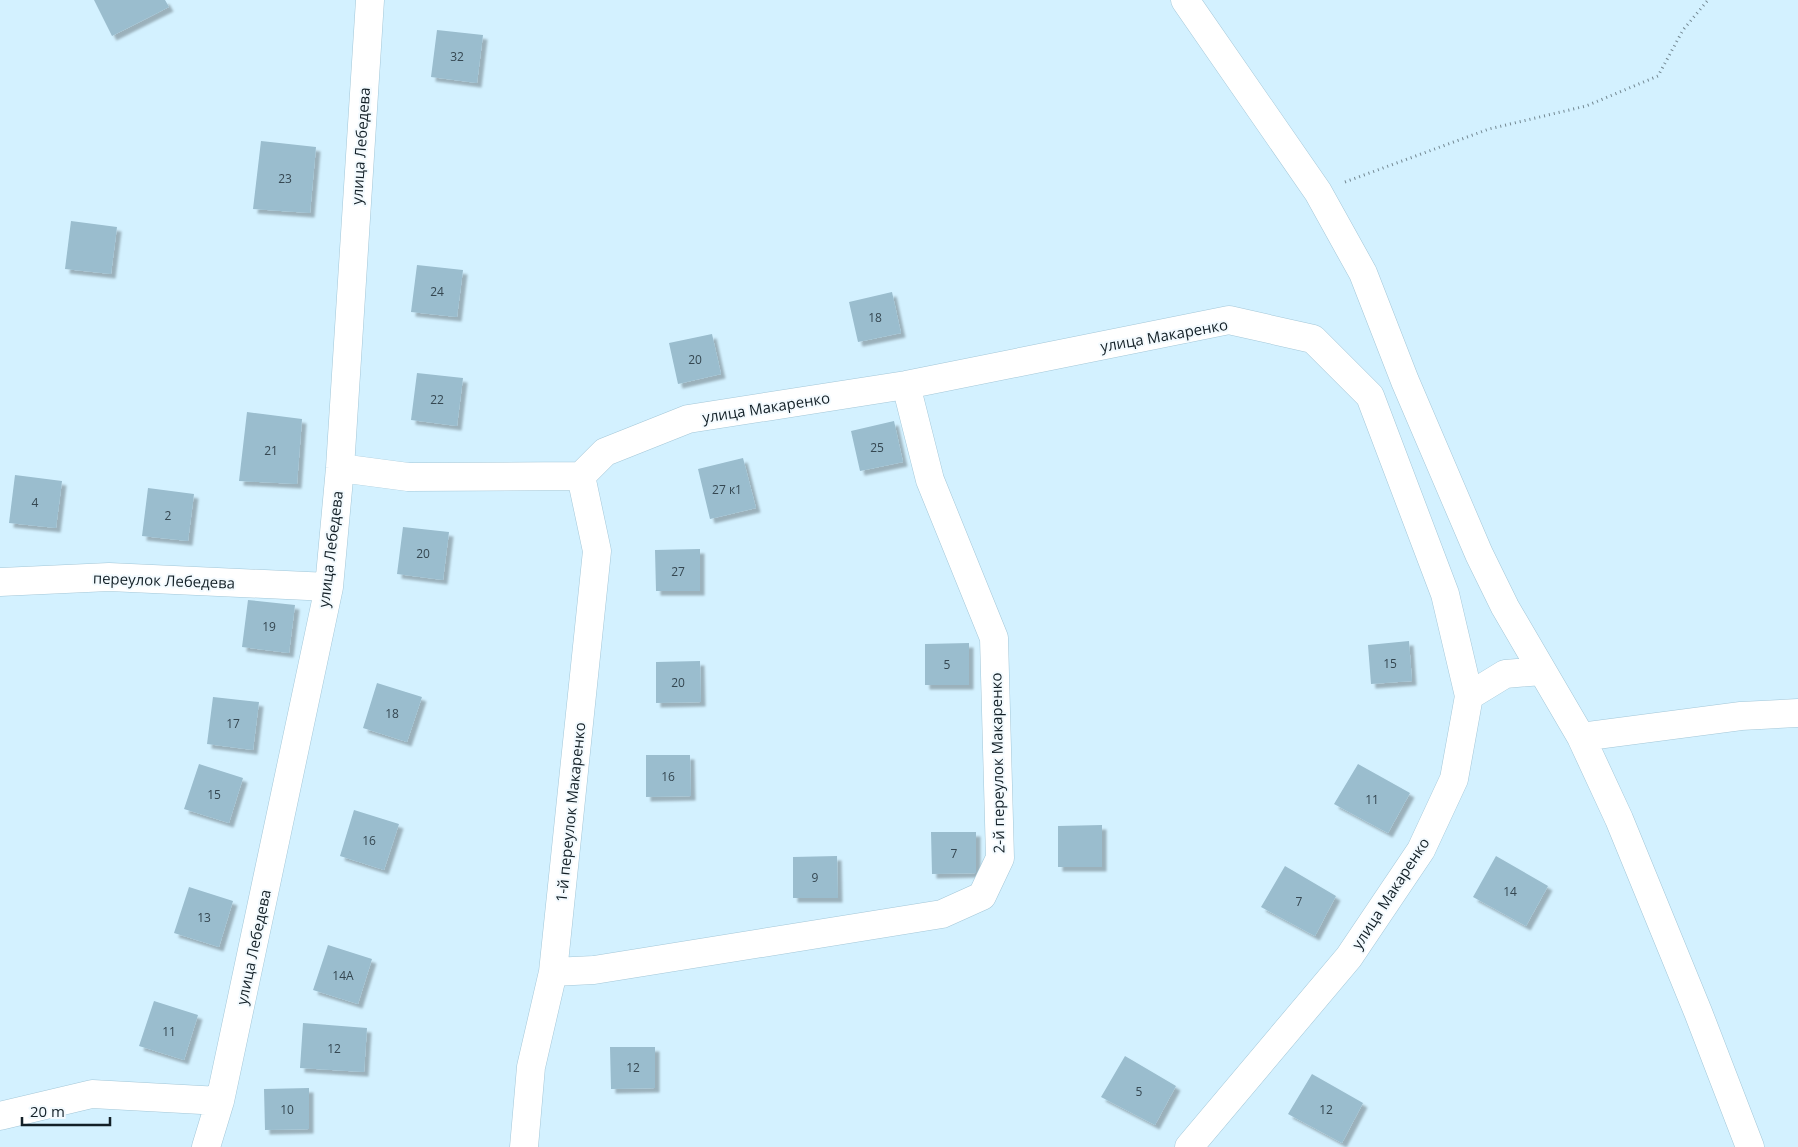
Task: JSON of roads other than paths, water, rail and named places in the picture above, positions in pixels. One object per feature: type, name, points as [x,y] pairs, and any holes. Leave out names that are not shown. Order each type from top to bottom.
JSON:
[{"type":"street","name":"улица Лебедева","points":[[206,1147],[220,1101],[329,587],[340,468],[370,0]]},
{"type":"street","points":[[1185,0],[1318,192],[1363,273],[1405,381],[1479,554],[1505,607],[1581,737],[1619,819],[1698,1012],[1750,1147]]},
{"type":"street","name":"улица Макаренко","points":[[581,476],[605,452],[688,419],[906,385],[1230,320],[1313,339],[1370,396],[1444,594],[1470,696],[1454,779],[1421,850],[1349,957],[1190,1147]]},
{"type":"street","name":"2-й переулок Макаренко","points":[[553,972],[594,970],[942,914],[982,896],[1000,858],[994,638],[930,480],[906,385]]},
{"type":"street","points":[[340,468],[408,477],[581,476]]},
{"type":"street","name":"1-й переулок Макаренко","points":[[524,1147],[531,1067],[553,972],[597,551],[581,476]]},
{"type":"street","name":"переулок Лебедева","points":[[0,582],[109,577],[329,587]]},
{"type":"street","points":[[1470,696],[1505,674],[1542,672]]},
{"type":"street","points":[[1581,737],[1742,716],[1798,713]]},
{"type":"street","points":[[0,1116],[92,1094],[220,1101]]}]
